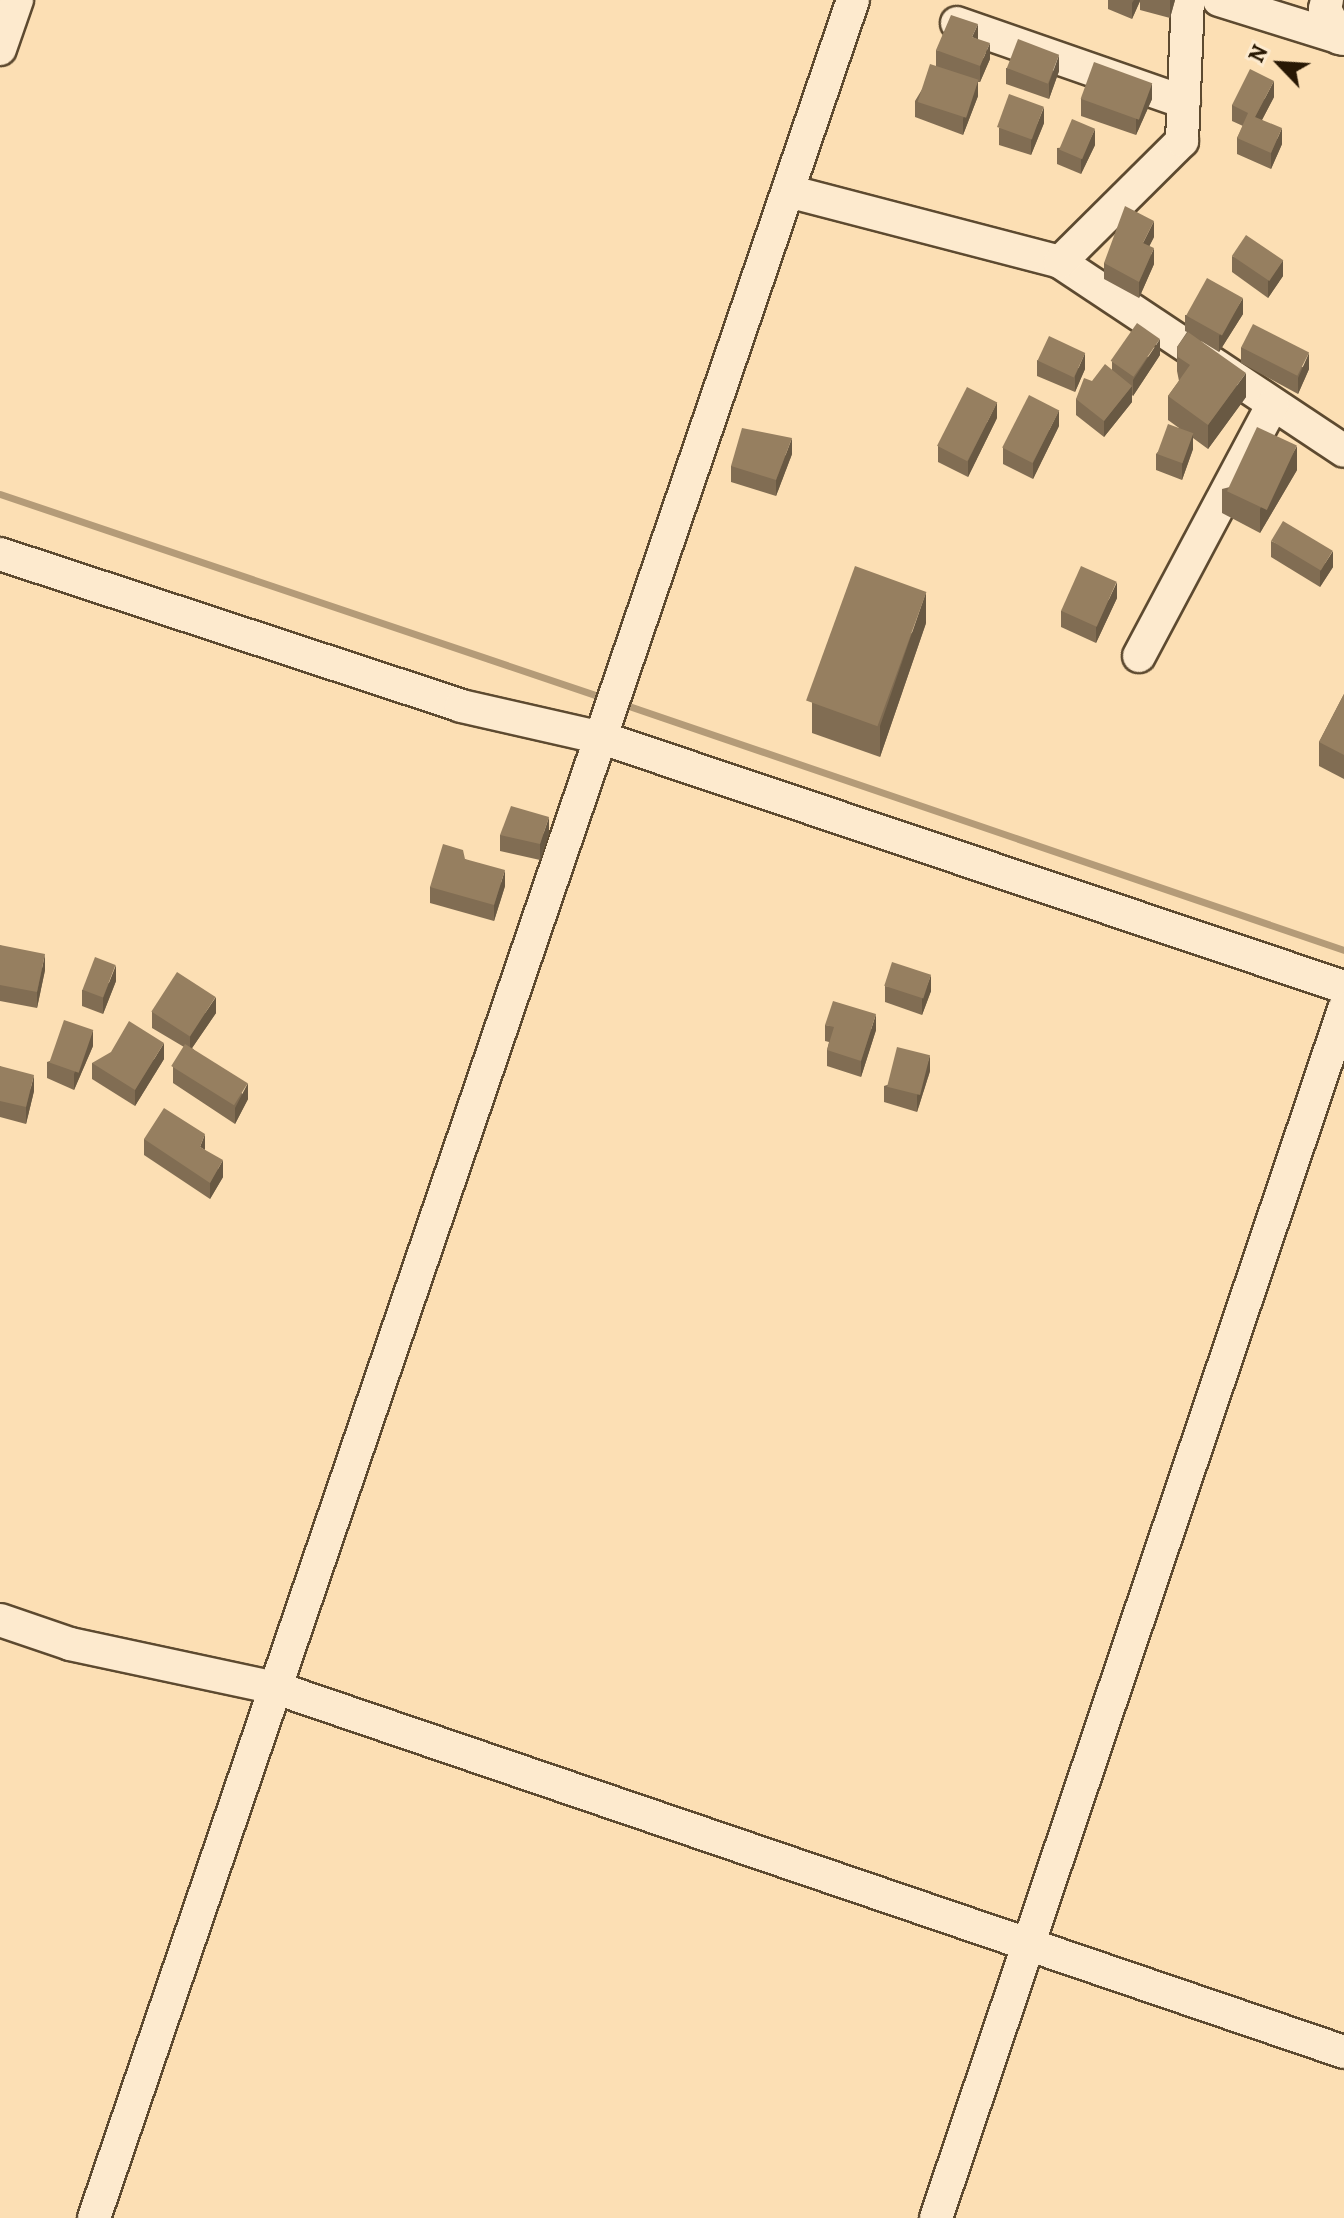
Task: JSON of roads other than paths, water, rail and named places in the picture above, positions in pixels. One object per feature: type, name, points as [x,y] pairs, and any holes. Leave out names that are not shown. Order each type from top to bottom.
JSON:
[{"type":"street","points":[[0,49],[17,0]]},
{"type":"street","points":[[94,2218],[853,0]]},
{"type":"street","points":[[1060,262],[1182,141],[1188,0]]},
{"type":"street","points":[[1219,0],[1342,39]]},
{"type":"street","points":[[1327,0],[1325,9],[1342,39]]},
{"type":"street","points":[[957,23],[1184,102]]},
{"type":"street","points":[[788,191],[1060,262],[1344,451]]},
{"type":"street","points":[[1139,656],[1273,404]]},
{"type":"street","points":[[0,554],[461,706],[605,729],[1344,987]]},
{"type":"street","points":[[936,2218],[1026,1943],[1344,1009]]},
{"type":"street","points":[[0,1620],[70,1644],[276,1688],[1344,2052]]},
{"type":"waterway","points":[[0,494],[604,698]]},
{"type":"waterway","points":[[620,703],[1344,950]]}]
